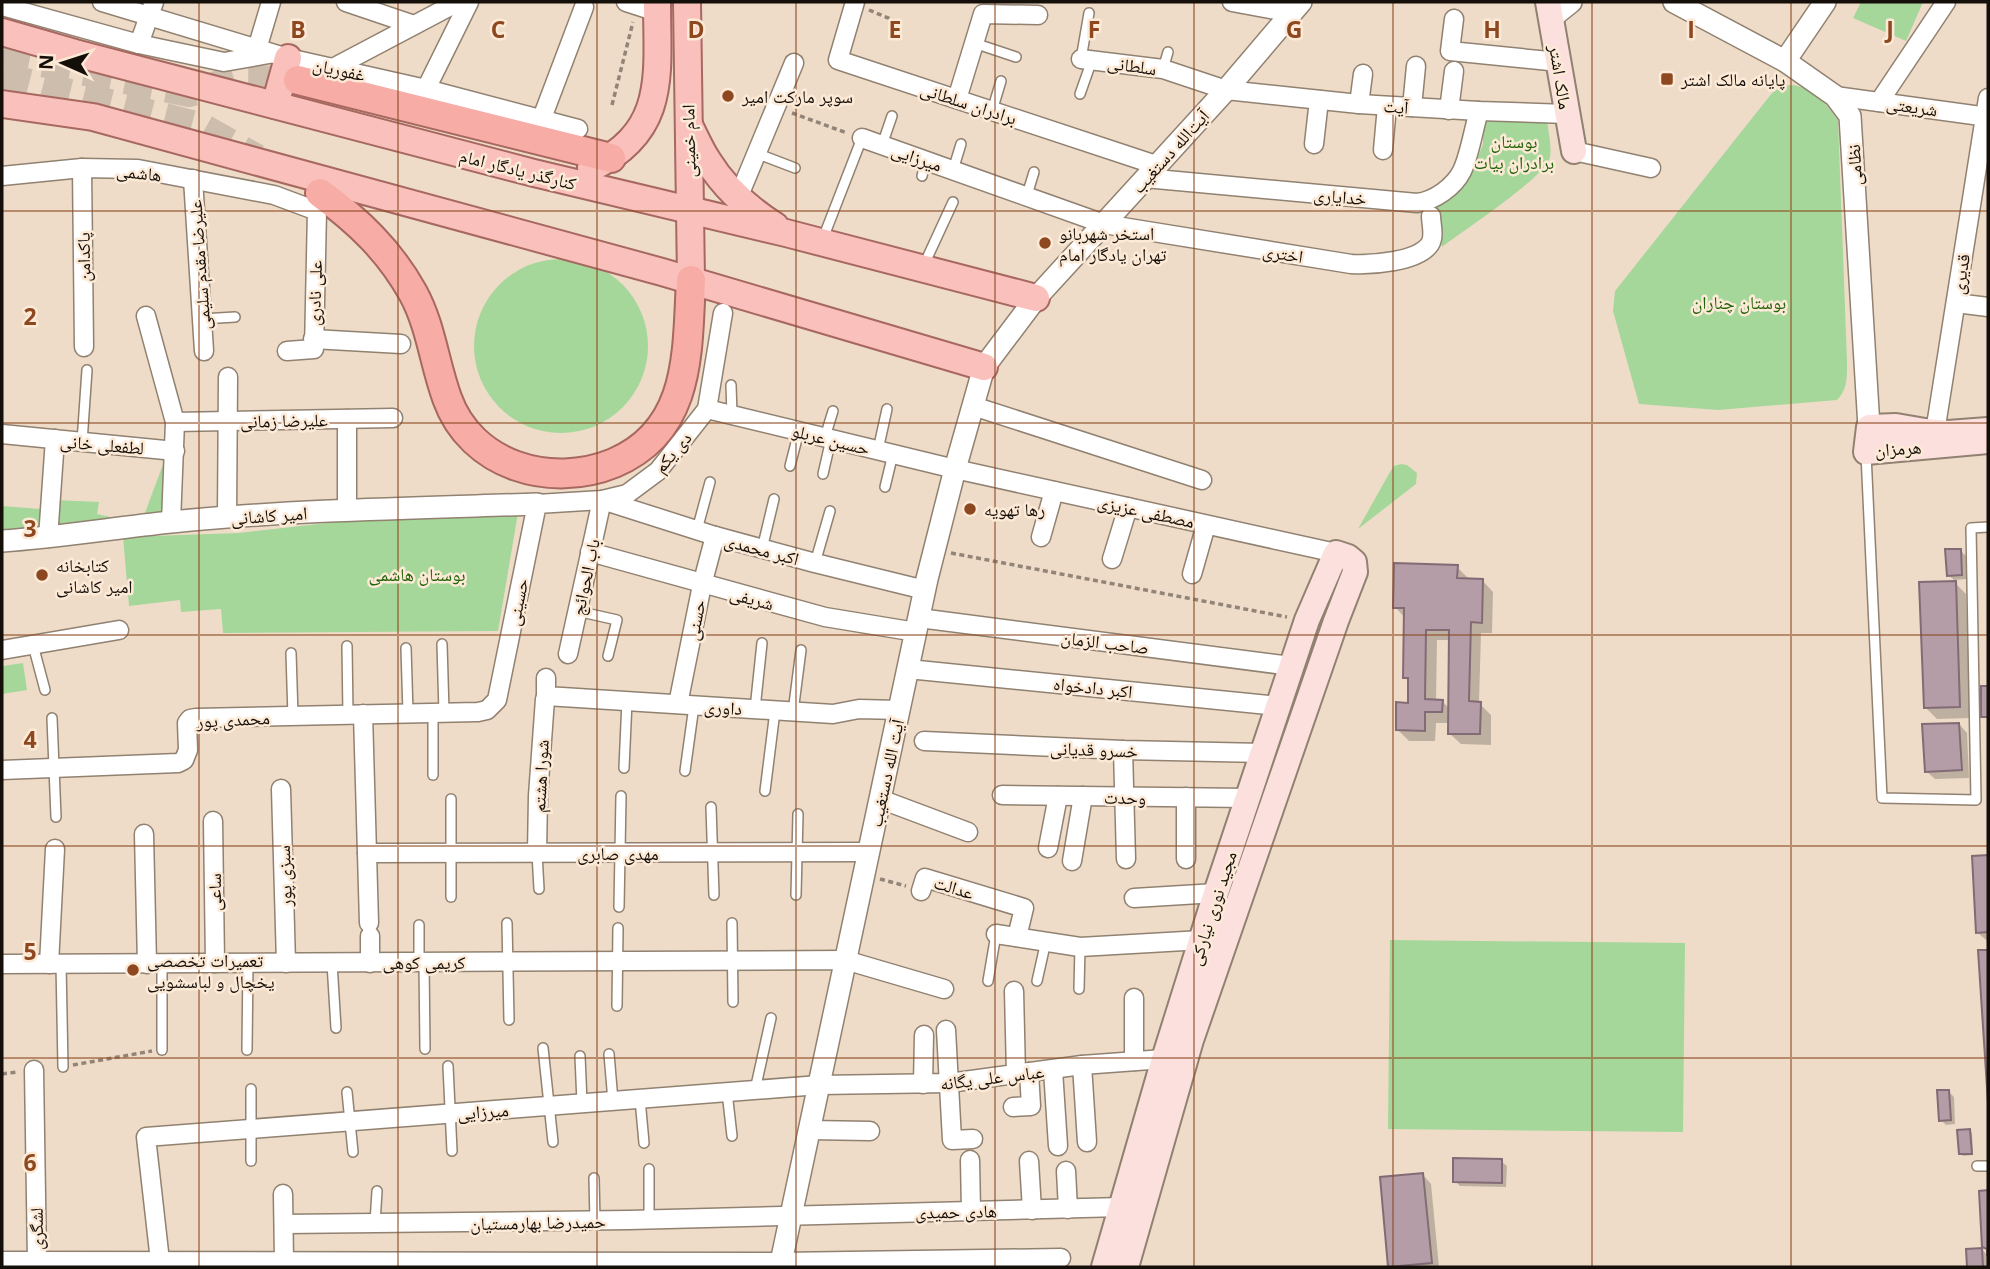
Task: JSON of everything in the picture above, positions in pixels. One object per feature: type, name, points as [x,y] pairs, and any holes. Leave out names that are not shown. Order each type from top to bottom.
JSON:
[{"type":"highway","points":[[279,60],[611,158]]},
{"type":"highway","points":[[318,202],[349,215],[372,236],[412,292],[428,324],[448,400],[461,425],[480,446],[499,460],[543,473],[571,474],[596,470],[636,450],[657,430],[673,408],[682,384],[687,352],[691,280]]},
{"type":"main road","name":"امام خمینی","points":[[687,2],[691,280]]},
{"type":"main road","name":"امام خمینی","points":[[534,173],[588,169],[611,158],[632,140],[650,110],[657,75],[644,5]]},
{"type":"main road","name":"مالک اشتر","points":[[1550,10],[1574,152]]},
{"type":"main road","name":"کنارگذر یادگار امام","points":[[2,32],[534,173],[786,233],[1037,298]]},
{"type":"main road","points":[[275,105],[279,60]]},
{"type":"main road","points":[[2,104],[93,117],[691,280],[984,366]]},
{"type":"main road","points":[[688,124],[709,163],[738,198],[786,233]]},
{"type":"main road","name":"هرمزان","points":[[1988,430],[1935,432],[1896,426],[1869,427],[1866,452],[1988,442]]},
{"type":"main road","name":"مجید نوری نیارکی","points":[[1104,1267],[1132,1209],[1355,572],[1354,562],[1348,557],[1336,554],[1307,620],[1164,1059],[1132,1209],[1126,1267]]},
{"type":"street","name":"غفوریان","points":[[102,2],[151,9],[279,60],[333,68],[426,89],[578,129]]},
{"type":"street","points":[[2,6],[139,44],[224,62],[279,60],[271,2]]},
{"type":"street","points":[[346,2],[414,25]]},
{"type":"street","points":[[333,68],[458,2]]},
{"type":"street","points":[[426,89],[469,2]]},
{"type":"street","points":[[1233,2],[1296,7]]},
{"type":"street","points":[[1550,10],[1570,2]]},
{"type":"street","name":"نظامی","points":[[1674,2],[1785,61],[1835,96],[1847,109],[1852,124],[1869,427]]},
{"type":"street","points":[[1785,61],[1825,2]]},
{"type":"street","points":[[1879,102],[1946,2]]},
{"type":"street","name":"برادران سلطانی","points":[[855,3],[838,60],[992,111],[1151,172]]},
{"type":"street","points":[[542,118],[584,7]]},
{"type":"street","name":"آیت‌الله دستغیب","points":[[1037,298],[1226,90],[1296,7]]},
{"type":"street","points":[[139,44],[151,9]]},
{"type":"street","points":[[957,99],[983,14],[1038,15]]},
{"type":"street","points":[[1454,19],[1450,51],[1559,62]]},
{"type":"street","name":"سلطانی","points":[[1087,59],[1165,60],[1226,90]]},
{"type":"street","points":[[738,198],[794,63]]},
{"type":"street","points":[[1412,107],[1416,66]]},
{"type":"street","points":[[1449,110],[1454,71]]},
{"type":"street","points":[[1359,104],[1363,74]]},
{"type":"street","name":"آیت","points":[[1226,90],[1387,106],[1567,114]]},
{"type":"street","name":"شریعتی","points":[[1835,96],[1987,117]]},
{"type":"street","name":"قدیری","points":[[1935,432],[1988,98]]},
{"type":"street","points":[[1314,144],[1319,100]]},
{"type":"street","points":[[1383,150],[1387,106]]},
{"type":"street","name":"خدایاری","points":[[1151,172],[1427,202],[1444,191],[1461,174],[1479,111]]},
{"type":"street","name":"میرزایی","points":[[862,138],[882,145],[924,168],[953,170],[973,184],[1027,195],[1104,224]]},
{"type":"street","points":[[1574,152],[1651,168]]},
{"type":"street","name":"هاشمی","points":[[2,176],[82,168],[138,169],[318,202]]},
{"type":"street","name":"پاکدامن","points":[[82,168],[84,347]]},
{"type":"street","name":"علیرضا مقدم سلیمی","points":[[193,179],[204,351]]},
{"type":"street","name":"علی نادری","points":[[287,351],[314,349],[318,202]]},
{"type":"street","name":"اختری","points":[[1104,224],[1371,265],[1400,260],[1430,244],[1431,216]]},
{"type":"street","name":"آیت الله دستغیب","points":[[780,1265],[917,625],[955,469],[984,366],[1037,298]]},
{"type":"street","points":[[1956,303],[1988,307]]},
{"type":"street","name":"دی یکم","points":[[537,504],[602,500],[627,494],[658,471],[707,409],[723,313]]},
{"type":"street","points":[[146,316],[175,422],[172,522]]},
{"type":"street","points":[[313,339],[401,344]]},
{"type":"street","points":[[227,518],[228,377]]},
{"type":"street","points":[[973,406],[1202,480]]},
{"type":"street","name":"حسین عربلو","points":[[707,409],[955,469]]},
{"type":"street","name":"علیرضا زمانی","points":[[175,422],[393,418]]},
{"type":"street","points":[[346,510],[347,419]]},
{"type":"street","name":"لطفعلی خانی","points":[[2,434],[175,451]]},
{"type":"street","points":[[48,538],[55,439]]},
{"type":"street","name":"مصطفی عزیزی","points":[[955,469],[1336,554]]},
{"type":"street","points":[[1041,537],[1055,491]]},
{"type":"street","name":"اکبر محمدی","points":[[602,500],[715,536],[925,590]]},
{"type":"street","name":"باب الحوائج","points":[[568,654],[602,500]]},
{"type":"street","name":"امیر کاشانی","points":[[2,541],[227,518],[346,510],[537,504]]},
{"type":"street","name":"حسینی","points":[[497,700],[537,504]]},
{"type":"street","points":[[1112,559],[1128,507]]},
{"type":"street","points":[[1192,573],[1206,525]]},
{"type":"street","name":"حسنی","points":[[686,705],[702,584],[715,536]]},
{"type":"street","name":"شریفی","points":[[590,552],[825,617],[917,625]]},
{"type":"street","name":"صاحب الزمان","points":[[917,625],[1291,666]]},
{"type":"street","points":[[2,650],[119,630]]},
{"type":"street","name":"اکبر دادخواه","points":[[908,669],[1278,706]]},
{"type":"street","name":"داوری","points":[[546,691],[627,701],[832,715],[859,709],[899,710]]},
{"type":"street","name":"شورا هشتم","points":[[537,853],[538,796],[546,691]]},
{"type":"street","name":"محمدی پور","points":[[2,770],[178,763],[187,756],[186,729],[190,719],[487,710],[497,700]]},
{"type":"street","points":[[356,714],[367,853],[370,963]]},
{"type":"street","name":"خسرو قدیانی","points":[[924,741],[1263,753]]},
{"type":"street","points":[[1123,750],[1126,859]]},
{"type":"street","name":"سبزی پور","points":[[281,789],[286,963]]},
{"type":"street","name":"وحدت","points":[[1002,795],[1248,798]]},
{"type":"street","points":[[1048,848],[1058,796]]},
{"type":"street","points":[[1072,861],[1083,796]]},
{"type":"street","points":[[1186,797],[1186,859]]},
{"type":"street","points":[[880,799],[968,832]]},
{"type":"street","name":"ساعی","points":[[214,821],[215,963]]},
{"type":"street","points":[[144,834],[154,964]]},
{"type":"street","points":[[55,849],[55,964]]},
{"type":"street","name":"مهدی صابری","points":[[367,853],[869,852]]},
{"type":"street","name":"عدالت","points":[[921,891],[925,878],[1024,908],[1017,937]]},
{"type":"street","points":[[1133,898],[1216,893]]},
{"type":"street","points":[[996,934],[1080,947],[1202,940]]},
{"type":"street","name":"کریمی کوهی","points":[[2,964],[845,960],[943,989]]},
{"type":"street","points":[[1013,1107],[1031,1106],[1022,1073],[1014,991]]},
{"type":"street","points":[[1134,998],[1134,1061]]},
{"type":"street","points":[[946,1030],[952,1140],[973,1139]]},
{"type":"street","points":[[923,1084],[924,1035]]},
{"type":"street","name":"عباس علی یگانه","points":[[819,1085],[949,1083],[1082,1065],[1164,1059]]},
{"type":"street","points":[[1082,1065],[1087,1142]]},
{"type":"street","name":"لشگری","points":[[34,1070],[37,1261]]},
{"type":"street","points":[[1053,1070],[1058,1146]]},
{"type":"street","name":"میرزایی","points":[[160,1261],[146,1137],[819,1085]]},
{"type":"street","points":[[809,1130],[870,1131]]},
{"type":"street","points":[[970,1160],[971,1211]]},
{"type":"street","points":[[1029,1161],[1032,1210]]},
{"type":"street","points":[[1066,1171],[1068,1209]]},
{"type":"street","points":[[283,1194],[285,1261]]},
{"type":"street","name":"هادی حمیدی","points":[[791,1216],[1132,1209]]},
{"type":"street","name":"حمیدرضا بهارمستیان","points":[[285,1224],[791,1216]]},
{"type":"street","points":[[2,1261],[780,1265],[1002,1263],[1061,1258]]},
{"type":"lane","name":"سلطانی","points":[[1087,59],[1089,13]]},
{"type":"lane","points":[[974,43],[1016,57]]},
{"type":"lane","points":[[1080,94],[1087,59]]},
{"type":"lane","points":[[992,111],[1001,81]]},
{"type":"lane","points":[[882,145],[892,117]]},
{"type":"lane","points":[[822,243],[862,138]]},
{"type":"lane","points":[[953,170],[961,144]]},
{"type":"lane","points":[[756,153],[795,167]]},
{"type":"lane","points":[[1027,195],[1034,172]]},
{"type":"lane","points":[[922,268],[953,202]]},
{"type":"lane","points":[[202,319],[235,317]]},
{"type":"lane","points":[[82,442],[86,370]]},
{"type":"lane","points":[[731,385],[732,415]]},
{"type":"lane","points":[[885,487],[887,409]]},
{"type":"lane","points":[[823,474],[833,411]]},
{"type":"lane","points":[[790,466],[799,431]]},
{"type":"lane","points":[[1866,452],[1882,798],[1976,800],[1972,528],[1988,527]]},
{"type":"lane","points":[[697,530],[710,482]]},
{"type":"lane","points":[[762,549],[774,499]]},
{"type":"lane","points":[[815,563],[830,510]]},
{"type":"lane","points":[[577,611],[617,620],[608,656]]},
{"type":"lane","points":[[755,709],[762,643]]},
{"type":"lane","points":[[433,775],[442,644]]},
{"type":"lane","points":[[33,645],[45,690]]},
{"type":"lane","points":[[347,646],[356,714]]},
{"type":"lane","points":[[406,648],[408,713]]},
{"type":"lane","points":[[765,791],[801,650]]},
{"type":"lane","points":[[291,653],[293,716]]},
{"type":"lane","points":[[624,768],[627,701]]},
{"type":"lane","points":[[685,771],[686,705]]},
{"type":"lane","points":[[52,718],[56,817]]},
{"type":"lane","points":[[619,907],[621,796]]},
{"type":"lane","points":[[451,799],[451,897]]},
{"type":"lane","points":[[711,807],[714,895]]},
{"type":"lane","points":[[796,895],[798,814]]},
{"type":"lane","points":[[537,853],[539,889]]},
{"type":"lane","points":[[507,923],[509,1020]]},
{"type":"lane","points":[[732,923],[733,1002]]},
{"type":"lane","points":[[419,925],[425,1049]]},
{"type":"lane","points":[[617,1006],[618,928]]},
{"type":"lane","points":[[988,981],[996,934]]},
{"type":"lane","points":[[1037,981],[1046,941]]},
{"type":"lane","points":[[1079,989],[1080,947]]},
{"type":"lane","points":[[247,1049],[248,963]]},
{"type":"lane","points":[[332,963],[336,1028]]},
{"type":"lane","points":[[55,964],[63,1067]]},
{"type":"lane","points":[[154,964],[162,1050]]},
{"type":"lane","points":[[755,1090],[771,1018]]},
{"type":"lane","points":[[544,1048],[553,1142]]},
{"type":"lane","points":[[608,1054],[613,1101]]},
{"type":"lane","points":[[580,1056],[582,1103]]},
{"type":"lane","points":[[448,1066],[452,1151]]},
{"type":"lane","points":[[251,1090],[251,1161]]},
{"type":"lane","points":[[347,1091],[353,1152]]},
{"type":"lane","points":[[727,1093],[732,1136]]},
{"type":"lane","points":[[640,1099],[644,1143]]},
{"type":"lane","points":[[1977,1166],[1988,1166]]},
{"type":"lane","points":[[649,1169],[649,1219]]},
{"type":"lane","points":[[594,1178],[595,1221]]},
{"type":"lane","points":[[375,1223],[377,1191]]},
{"type":"path","points":[[855,3],[893,20]]},
{"type":"path","points":[[611,105],[644,5]]},
{"type":"path","points":[[775,107],[862,138]]},
{"type":"path","points":[[935,550],[1307,620]]},
{"type":"path","name":"عدالت","points":[[864,874],[921,891]]},
{"type":"path","points":[[63,1067],[162,1050]]},
{"type":"path","points":[[2,1074],[34,1070]]},
{"type":"green space","points":[[1861,2],[1923,2],[1906,41],[1853,18]]},
{"type":"green space","name":"بوستان چناران","points":[[1789,85],[1811,92],[1823,101],[1838,120],[1847,361],[1843,391],[1837,400],[1718,410],[1639,404],[1613,311],[1615,291],[1772,93]]},
{"type":"green space","name":"بوستان برادران بیات","points":[[1501,118],[1547,119],[1550,157],[1545,166],[1519,190],[1442,247],[1436,205],[1470,177],[1483,144],[1483,124]]},
{"type":"green space","points":[[561,259],[594,265],[623,284],[642,313],[648,346],[642,379],[623,408],[594,427],[561,433],[528,427],[499,408],[480,379],[474,346],[480,313],[499,284],[528,265]]},
{"type":"green space","points":[[169,448],[167,519],[142,521]]},
{"type":"green space","points":[[1401,464],[1417,473],[1416,484],[1358,529],[1390,472],[1394,466]]},
{"type":"green space","points":[[54,500],[99,502],[97,514],[133,522],[52,533]]},
{"type":"green space","points":[[2,506],[41,509],[41,532],[2,534]]},
{"type":"green space","name":"بوستان هاشمی","points":[[518,513],[498,631],[223,633],[221,609],[181,612],[180,600],[129,606],[123,537],[238,533],[380,517]]},
{"type":"green space","points":[[2,659],[3,666],[23,663],[27,690],[2,694]]},
{"type":"green space","points":[[1390,940],[1685,943],[1683,1132],[1388,1129]]},
{"type":"building","points":[[1945,549],[1961,549],[1962,575],[1947,576]]},
{"type":"building","points":[[1394,563],[1458,565],[1457,578],[1483,579],[1482,623],[1471,622],[1469,701],[1481,702],[1480,734],[1448,734],[1449,630],[1426,630],[1425,699],[1443,700],[1442,712],[1425,712],[1425,731],[1396,730],[1396,702],[1408,703],[1408,678],[1403,678],[1404,608],[1393,608]]},
{"type":"building","points":[[1956,581],[1960,707],[1924,708],[1919,582]]},
{"type":"building","points":[[1981,686],[1988,686],[1988,717],[1981,717]]},
{"type":"building","points":[[1959,723],[1962,770],[1925,772],[1922,724]]},
{"type":"building","points":[[1988,855],[1988,932],[1976,933],[1972,856]]},
{"type":"building","points":[[1978,950],[1988,950],[1988,1103]]},
{"type":"building","points":[[1937,1090],[1949,1090],[1951,1120],[1939,1121]]},
{"type":"building","points":[[1970,1129],[1972,1154],[1959,1154],[1957,1130]]},
{"type":"building","points":[[1453,1158],[1502,1159],[1502,1183],[1453,1182]]},
{"type":"building","points":[[1423,1173],[1432,1263],[1388,1267],[1380,1177]]},
{"type":"building","points":[[1988,1190],[1987,1255],[1987,1249],[1982,1247],[1979,1191]]},
{"type":"building","points":[[1982,1248],[1983,1267],[1967,1267],[1966,1249]]},
{"type":"tunnel","points":[[2,55],[189,93],[237,79],[298,80]]},
{"type":"tunnel","points":[[2,76],[200,126],[257,158]]},
{"type":"place","name":"پایانه مالک اشتر","points":[[1667,79]]},
{"type":"place","name":"سوپر مارکت امیر","points":[[728,96]]},
{"type":"place","name":"استخر شهربانو تهران یادگار امام","points":[[1045,243]]},
{"type":"place","name":"رها تهویه","points":[[970,509]]},
{"type":"place","name":"کتابخانه امیر کاشانی","points":[[42,575]]},
{"type":"place","name":"تعمیرات تخصصی یخچال و لباسشویی","points":[[133,970]]}]
